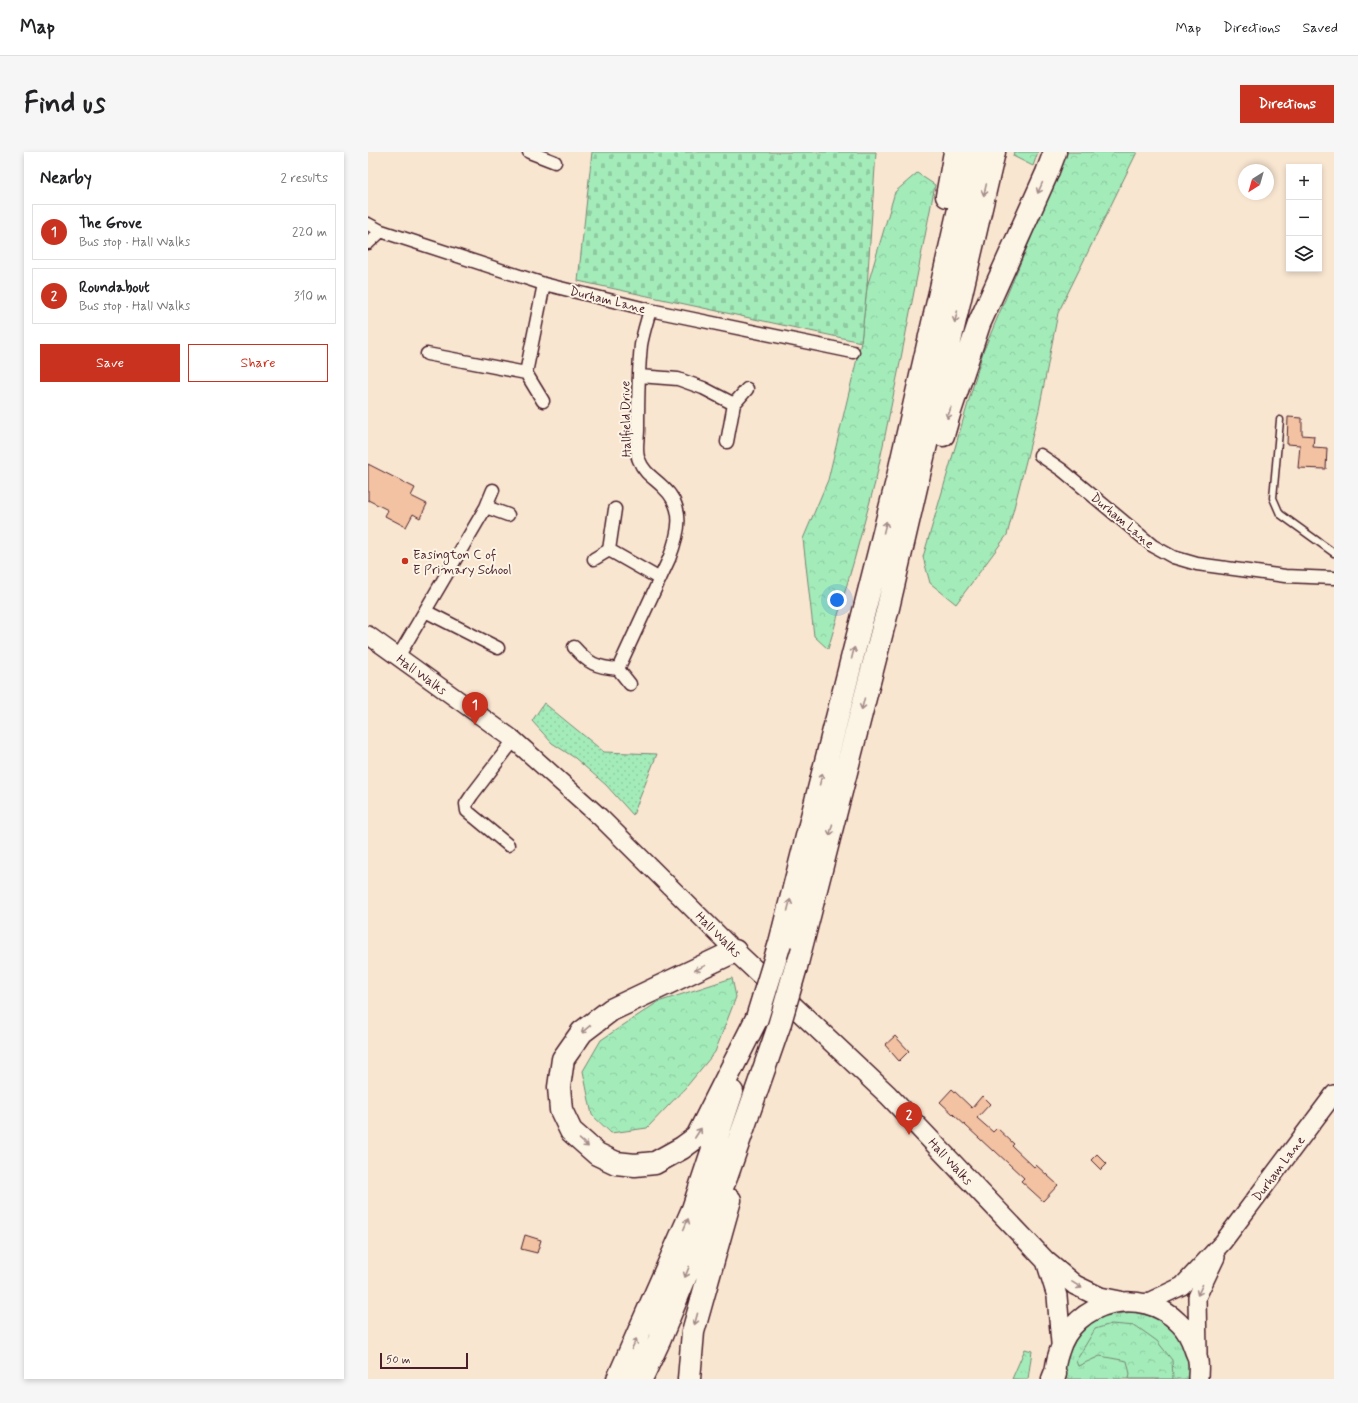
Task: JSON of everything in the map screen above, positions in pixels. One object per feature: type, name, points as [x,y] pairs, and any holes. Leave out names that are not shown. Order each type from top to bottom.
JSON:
[{"type":"highway","points":[[896,480],[955,152]]},
{"type":"highway","points":[[618,1379],[692,1209],[757,1018],[780,943],[896,480],[972,152]]},
{"type":"highway","points":[[689,1379],[693,1332],[796,966],[887,612],[994,152]]},
{"type":"highway","points":[[887,612],[931,479],[949,414],[980,324],[1055,152]]},
{"type":"highway","points":[[735,951],[611,1010],[582,1032],[563,1059],[559,1087],[561,1110],[571,1131],[597,1154],[616,1163],[635,1166],[655,1163],[682,1148],[697,1137],[757,1018]]},
{"type":"highway","points":[[640,1379],[658,1341],[727,1175],[779,1026]]},
{"type":"main road","name":"Hall Walks","points":[[368,635],[514,740],[600,817],[735,951],[888,1094],[1046,1261],[1075,1285],[1100,1297],[1120,1301]]},
{"type":"main road","name":"Durham Lane","points":[[1146,1303],[1182,1286],[1223,1242],[1334,1094]]},
{"type":"main road","name":"Durham Lane","points":[[1198,1370],[1197,1298],[1223,1242]]},
{"type":"main road","name":"Hall Walks","points":[[1046,1261],[1057,1296],[1061,1343]]},
{"type":"main road","points":[[1054,1377],[1061,1343],[1071,1327],[1093,1309],[1120,1301],[1146,1303],[1162,1310],[1179,1323],[1190,1337],[1198,1370]]},
{"type":"street","points":[[534,153],[555,162]]},
{"type":"street","name":"Durham Lane","points":[[368,224],[381,231],[544,284],[650,310],[853,352]]},
{"type":"street","points":[[368,243],[381,231]]},
{"type":"street","points":[[543,401],[526,373],[544,284]]},
{"type":"street","name":"Hallfield Drive","points":[[618,669],[660,579],[676,541],[680,523],[676,502],[663,487],[645,472],[638,459],[639,376],[642,344],[650,310]]},
{"type":"street","points":[[427,354],[526,373]]},
{"type":"street","points":[[639,376],[678,379],[703,388],[734,404]]},
{"type":"street","points":[[727,442],[734,404],[747,389]]},
{"type":"street","name":"Durham Lane","points":[[1040,454],[1062,470],[1153,546],[1173,557],[1197,564],[1285,576],[1334,578]]},
{"type":"street","points":[[398,657],[486,507],[493,490]]},
{"type":"street","points":[[486,507],[508,515]]},
{"type":"street","points":[[609,550],[615,509]]},
{"type":"street","points":[[609,550],[660,579]]},
{"type":"street","points":[[594,559],[609,550]]},
{"type":"street","points":[[425,611],[498,648]]},
{"type":"street","points":[[574,647],[584,659],[601,668],[618,669],[630,684]]},
{"type":"street","points":[[508,845],[467,811],[466,804],[514,740]]},
{"type":"lane","points":[[1280,420],[1273,498],[1280,514],[1334,553]]},
{"type":"green space","points":[[592,152],[876,152],[867,287],[861,342],[578,281]]},
{"type":"green space","points":[[1014,152],[1038,152],[1033,166],[1013,156]]},
{"type":"green space","points":[[1067,152],[1137,152],[1058,313],[1039,410],[1007,535],[956,604],[930,583],[923,557],[983,352]]},
{"type":"green space","points":[[917,173],[935,185],[876,479],[828,649],[814,636],[803,539],[828,480],[861,342],[867,287],[895,192]]},
{"type":"green space","points":[[544,703],[604,752],[657,754],[633,815],[606,785],[575,758],[552,743],[532,721]]},
{"type":"green space","points":[[732,978],[736,997],[715,1052],[687,1086],[647,1128],[611,1133],[592,1115],[583,1071],[601,1040],[658,1002]]},
{"type":"green space","points":[[1133,1312],[1154,1317],[1168,1326],[1182,1343],[1189,1361],[1190,1379],[1064,1379],[1067,1357],[1077,1337],[1086,1327],[1102,1316]]},
{"type":"green space","points":[[1111,1324],[1136,1326],[1157,1341],[1172,1360],[1173,1379],[1129,1379],[1130,1374],[1127,1361],[1100,1356],[1078,1366],[1076,1361],[1095,1329]]},
{"type":"green space","points":[[1025,1349],[1032,1351],[1028,1379],[1012,1379]]},
{"type":"building","points":[[1288,417],[1302,418],[1302,435],[1314,436],[1313,447],[1327,448],[1326,469],[1298,468],[1300,445],[1287,444]]},
{"type":"building","points":[[368,464],[415,488],[411,496],[427,504],[420,518],[413,514],[406,527],[385,516],[388,510],[368,500]]},
{"type":"building","points":[[895,1036],[909,1051],[899,1061],[885,1045]]},
{"type":"building","points":[[952,1089],[972,1108],[982,1096],[990,1104],[977,1118],[993,1132],[997,1128],[1014,1144],[1012,1146],[1034,1167],[1036,1165],[1058,1185],[1043,1201],[1021,1181],[1024,1178],[940,1102]]},
{"type":"building","points":[[1097,1154],[1107,1164],[1101,1170],[1091,1160]]},
{"type":"building","points":[[525,1235],[541,1240],[537,1253],[521,1249]]},
{"type":"place","name":"Easington C of E Primary School","points":[[405,561]]},
{"type":"place","name":"The Grove","points":[[475,725]]},
{"type":"place","name":"Roundabout","points":[[909,1135]]}]
